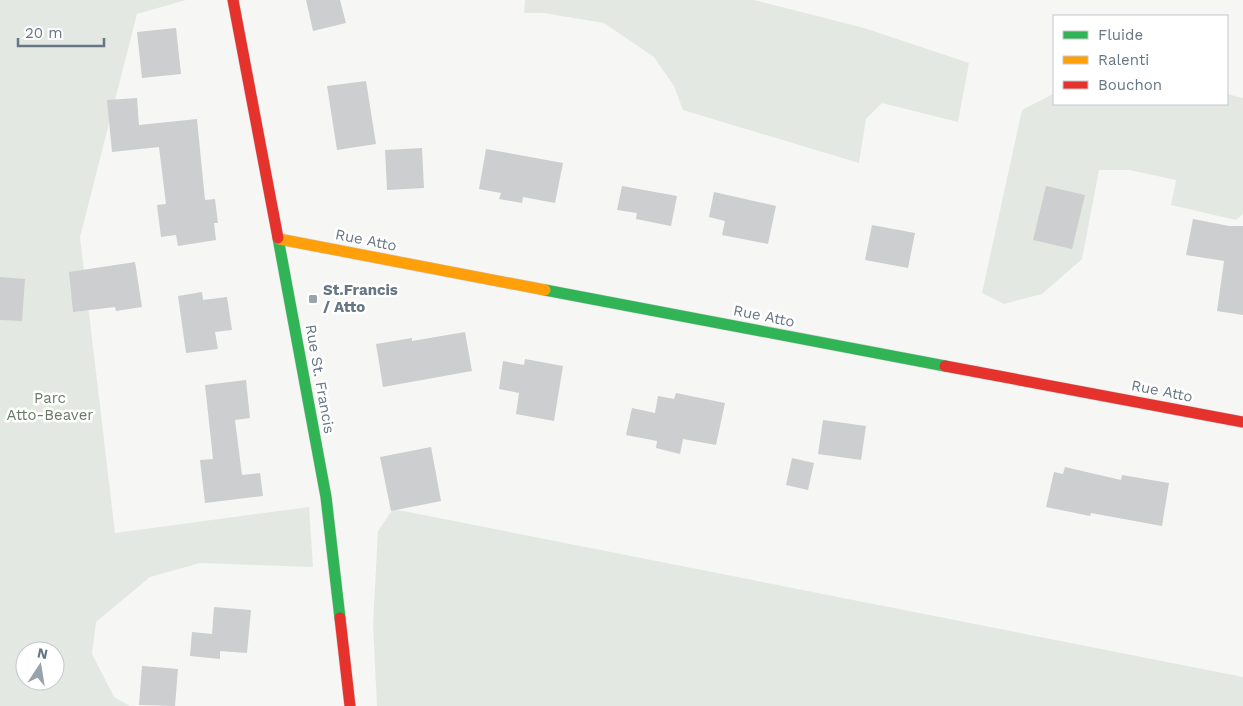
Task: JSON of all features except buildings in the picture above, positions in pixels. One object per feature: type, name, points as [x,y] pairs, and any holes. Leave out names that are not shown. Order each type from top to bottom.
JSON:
[{"type":"street","name":"Rue St. Francis","points":[[233,0],[326,497],[350,706]]},
{"type":"street","name":"Rue Atto","points":[[279,239],[1243,422]]},
{"type":"green space","name":"Parc Atto-Beaver","points":[[0,0],[186,0],[137,14],[80,237],[115,533],[309,507],[313,567],[200,563],[150,577],[96,622],[92,654],[114,697],[130,706],[0,706]]},
{"type":"green space","points":[[525,0],[754,0],[864,28],[969,63],[958,122],[882,103],[866,119],[859,163],[683,110],[674,86],[654,57],[604,23],[544,13],[524,13]]},
{"type":"green space","points":[[1053,94],[1053,105],[1228,105],[1228,94],[1243,98],[1243,214],[1236,220],[1171,205],[1176,180],[1129,170],[1099,170],[1082,259],[1042,294],[1004,304],[982,293],[1022,110]]},
{"type":"green space","points":[[393,509],[1243,677],[1243,706],[377,706],[373,624],[378,531]]},
{"type":"traffic: fast","points":[[278,238],[326,497],[340,618]]},
{"type":"traffic: fast","points":[[545,290],[945,366]]},
{"type":"traffic: slow","points":[[279,239],[545,290]]},
{"type":"traffic: jam","points":[[233,0],[278,238]]},
{"type":"traffic: jam","points":[[945,366],[1243,422]]},
{"type":"traffic: jam","points":[[340,618],[350,706]]},
{"type":"place","name":"St.Francis / Atto","points":[[313,299]]}]
